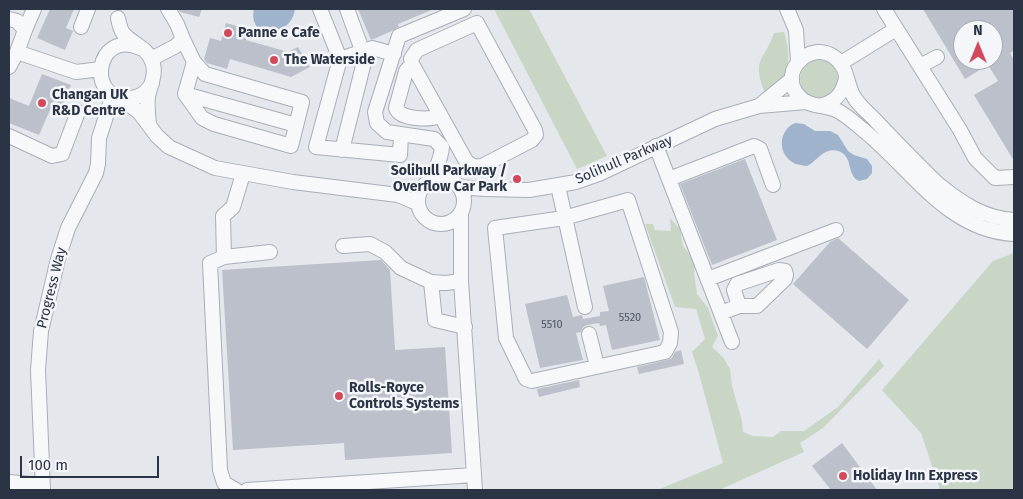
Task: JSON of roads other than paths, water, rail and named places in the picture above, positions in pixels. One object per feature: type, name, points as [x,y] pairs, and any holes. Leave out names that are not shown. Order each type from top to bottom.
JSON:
[{"type":"street","points":[[9,67],[18,52],[34,9]]},
{"type":"street","points":[[81,27],[88,9]]},
{"type":"street","points":[[168,9],[194,62],[205,74],[302,102],[290,146],[214,124],[202,118],[185,94]]},
{"type":"street","points":[[320,9],[340,59],[316,147],[400,155],[402,135]]},
{"type":"street","points":[[342,150],[365,58],[347,9]]},
{"type":"street","points":[[787,9],[796,30],[798,62]]},
{"type":"street","points":[[884,9],[960,130],[975,158],[995,178],[1014,177]]},
{"type":"street","points":[[440,116],[427,118],[402,116],[396,111],[406,71],[412,64],[413,55],[417,50],[477,23],[536,135],[532,140],[482,166],[476,167],[446,149],[434,139],[388,132],[378,122],[375,112],[399,36],[455,10]]},
{"type":"street","points":[[118,14],[122,31],[129,40],[148,53],[151,59],[155,74],[148,96],[147,111],[150,126]]},
{"type":"street","points":[[109,51],[118,14]]},
{"type":"street","points":[[9,19],[17,21],[25,30]]},
{"type":"street","points":[[841,63],[896,29]]},
{"type":"street","points":[[796,30],[819,52]]},
{"type":"street","points":[[151,59],[176,46],[183,39]]},
{"type":"street","points":[[140,48],[121,45],[109,51],[104,56],[100,69],[102,80],[106,88],[139,112],[157,136],[169,147],[183,155],[215,168],[243,174],[293,182],[419,196]]},
{"type":"street","points":[[340,59],[372,48],[394,54]]},
{"type":"street","points":[[18,52],[76,72],[100,69]]},
{"type":"street","points":[[806,102],[796,93],[792,79],[794,66],[803,56],[819,52],[828,53],[841,63],[854,97],[938,184],[970,207],[990,216],[1014,220]]},
{"type":"street","points":[[920,66],[937,56]]},
{"type":"street","points":[[185,94],[194,62]]},
{"type":"street","points":[[412,64],[440,116],[454,183],[464,198],[460,243],[460,281],[465,326],[475,490]]},
{"type":"street","points":[[820,106],[836,100],[845,87],[846,78]]},
{"type":"street","points":[[758,106],[792,79]]},
{"type":"street","points":[[117,96],[136,98],[143,94],[152,83]]},
{"type":"street","points":[[185,94],[296,125]]},
{"type":"street","name":"Progress Way","points":[[42,488],[38,370],[41,331],[58,259],[68,228],[96,173],[99,138],[117,96]]},
{"type":"street","points":[[758,106],[806,102],[838,111],[876,140],[920,185],[952,212],[974,225],[1008,236]]},
{"type":"street","name":"Solihull Parkway","points":[[454,183],[485,189],[529,190],[558,186],[599,174],[715,119],[758,106]]},
{"type":"street","points":[[9,136],[52,156],[62,154],[78,112]]},
{"type":"street","points":[[656,146],[732,342]]},
{"type":"street","points":[[669,179],[754,146],[760,150],[773,185]]},
{"type":"street","points":[[432,179],[446,149]]},
{"type":"street","points":[[224,257],[222,216],[233,207],[243,174]]},
{"type":"street","points":[[454,183],[439,178],[427,182],[419,196],[422,215],[427,220],[434,223],[448,223],[456,219],[474,196],[485,189]]},
{"type":"street","points":[[558,186],[585,307]]},
{"type":"street","points":[[628,200],[671,332],[670,343],[665,352],[597,366],[532,381],[526,379],[506,338],[495,228],[564,218],[628,200]]},
{"type":"street","points":[[448,223],[460,243]]},
{"type":"street","points":[[708,278],[836,230]]},
{"type":"street","points":[[343,246],[370,244],[385,252],[400,268],[431,282],[446,284],[460,281]]},
{"type":"street","points":[[236,490],[224,483],[220,470],[210,263],[224,257],[270,252]]},
{"type":"street","points":[[431,282],[435,320],[465,326]]},
{"type":"street","points":[[721,313],[739,306]]},
{"type":"street","points":[[590,334],[597,366]]},
{"type":"street","points":[[247,490],[474,475]]},
{"type":"street","points":[[9,482],[42,488]]},
{"type":"water","points":[[254,9],[295,9],[291,21],[283,28],[273,31],[260,31],[253,19]]},
{"type":"water","points":[[795,123],[804,124],[815,131],[830,131],[838,135],[848,151],[867,159],[872,166],[872,173],[867,179],[859,181],[852,174],[846,157],[838,151],[826,152],[807,166],[792,162],[784,153],[782,141],[786,131]]},
{"type":"place","name":"Panne e Cafe","points":[[228,33]]},
{"type":"place","name":"The Waterside","points":[[274,60]]},
{"type":"place","name":"Changan UK R&D Centre","points":[[42,103]]},
{"type":"place","name":"Solihull Parkway / Overflow Car Park","points":[[517,179]]},
{"type":"place","name":"Rolls-Royce Controls Systems","points":[[339,396]]},
{"type":"place","name":"Holiday Inn Express","points":[[843,476]]}]
